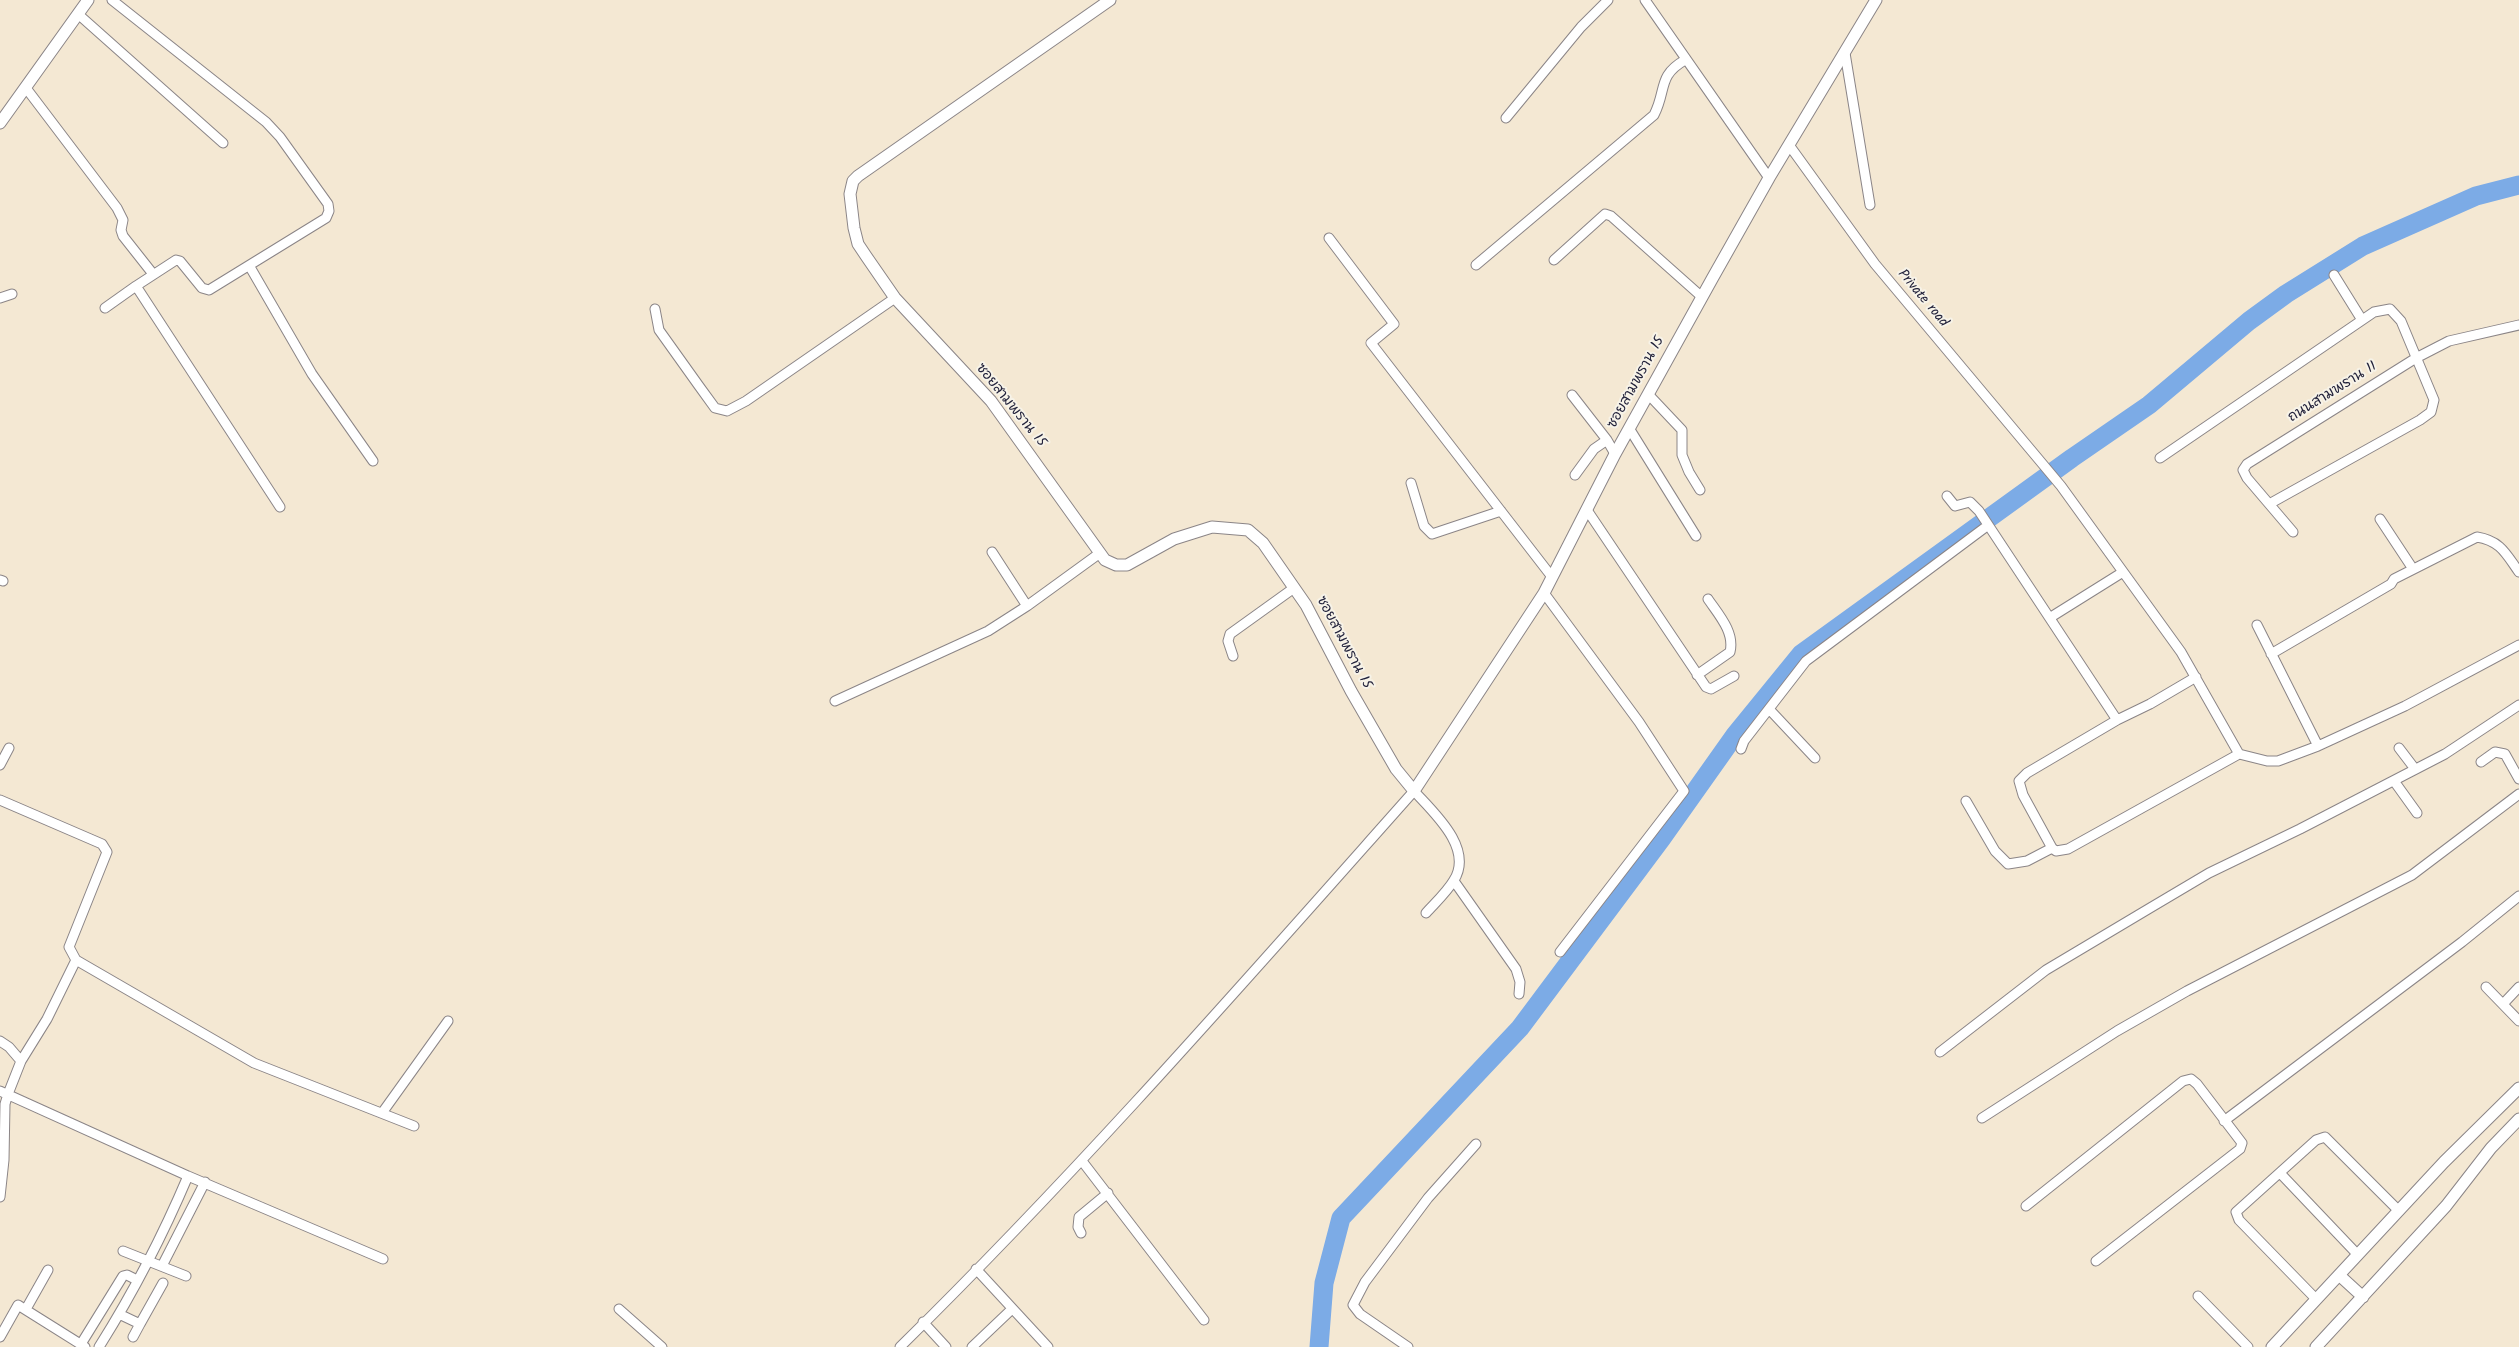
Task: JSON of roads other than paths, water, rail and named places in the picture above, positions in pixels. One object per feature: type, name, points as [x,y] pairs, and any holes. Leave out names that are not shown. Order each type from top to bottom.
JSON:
[{"type":"street","points":[[0,123],[88,0]]},
{"type":"street","points":[[105,308],[153,274],[178,260],[202,288],[209,290],[250,267],[326,218],[329,211],[328,204],[280,137],[266,122],[112,0]]},
{"type":"street","name":"ซอยสามพราน 15","points":[[1110,0],[853,181],[850,194],[858,244],[895,298],[990,401],[1047,477],[1105,560],[1116,566],[1127,565],[1174,539],[1212,527],[1248,530],[1263,543],[1306,605],[1396,769],[1414,791],[1544,593],[1615,454],[1702,297],[1769,178],[1876,0]]},
{"type":"street","points":[[1506,118],[1581,27],[1608,0]]},
{"type":"street","points":[[1644,0],[1769,178]]},
{"type":"street","points":[[78,14],[223,143]]},
{"type":"street","points":[[1844,53],[1870,205]]},
{"type":"street","points":[[1476,264],[1654,115],[1660,104],[1667,74],[1673,67],[1685,60]]},
{"type":"street","points":[[26,88],[117,208],[123,220],[121,230],[123,236],[153,274]]},
{"type":"street","name":"Private road","points":[[1789,145],[1875,264],[2044,463],[2061,486],[2181,652],[2239,754]]},
{"type":"street","points":[[1554,260],[1605,214],[1612,216],[1702,297]]},
{"type":"street","points":[[1329,238],[1394,324],[1371,343],[1552,577]]},
{"type":"street","points":[[250,267],[312,374],[373,461]]},
{"type":"street","points":[[2334,275],[2362,320]]},
{"type":"street","points":[[136,286],[280,507]]},
{"type":"street","points":[[0,298],[12,294]]},
{"type":"street","points":[[655,308],[659,330],[698,386],[715,408],[727,411],[746,401],[895,298]]},
{"type":"street","points":[[2160,458],[2374,312],[2390,310],[2401,321],[2434,400],[2431,412],[2420,420],[2271,503]]},
{"type":"street","name":"ถนนสามพราน 11","points":[[2293,532],[2271,503],[2247,478],[2243,470],[2247,464],[2416,358],[2449,341],[2519,324]]},
{"type":"street","points":[[1648,394],[1682,430],[1682,455],[1689,472],[1700,490]]},
{"type":"street","points":[[1572,395],[1607,440],[1615,454]]},
{"type":"street","points":[[1629,428],[1696,536]]},
{"type":"street","points":[[1575,476],[1594,449],[1607,440]]},
{"type":"street","points":[[1411,484],[1424,526],[1432,534],[1500,511]]},
{"type":"street","points":[[1947,496],[1956,506],[1968,501],[1979,510],[2117,720]]},
{"type":"street","points":[[1586,510],[1706,687],[1711,689],[1734,676]]},
{"type":"street","points":[[2380,519],[2413,569]]},
{"type":"street","points":[[1741,749],[1744,741],[1806,661],[1987,524]]},
{"type":"street","points":[[2271,654],[2413,569],[2477,537],[2491,539],[2502,548],[2519,572]]},
{"type":"street","points":[[992,552],[1027,606]]},
{"type":"street","points":[[835,702],[969,641],[1027,606],[1100,552]]},
{"type":"street","points":[[2051,617],[2123,572]]},
{"type":"street","points":[[1233,656],[1228,641],[1230,634],[1294,588]]},
{"type":"street","points":[[1544,593],[1639,722],[1684,791],[1560,952]]},
{"type":"street","points":[[1697,675],[1730,652],[1732,645],[1728,631],[1708,599]]},
{"type":"street","points":[[2256,626],[2318,746]]},
{"type":"street","points":[[2196,677],[2150,704],[2117,720],[2027,773],[2019,781],[2023,795],[2052,848],[2062,852],[2068,849],[2239,754],[2267,761],[2278,761],[2318,746],[2405,706],[2519,645]]},
{"type":"street","points":[[1940,1052],[2046,970],[2209,873],[2445,754],[2519,705]]},
{"type":"street","points":[[1769,709],[1816,758]]},
{"type":"street","points":[[0,765],[9,748]]},
{"type":"street","points":[[2399,748],[2414,769]]},
{"type":"street","points":[[2481,762],[2495,752],[2505,754],[2519,779]]},
{"type":"street","points":[[2394,781],[2417,813]]},
{"type":"street","points":[[900,1347],[1082,1161],[1414,791],[1439,820],[1456,847],[1457,872],[1454,881],[1426,913]]},
{"type":"street","points":[[1982,1118],[2117,1031],[2187,991],[2412,875],[2519,794]]},
{"type":"street","points":[[0,800],[102,844],[106,849],[107,855],[69,947],[76,960],[254,1062],[414,1126]]},
{"type":"street","points":[[1966,801],[1995,851],[2008,864],[2027,861],[2052,848]]},
{"type":"street","points":[[1454,881],[1516,969],[1520,982],[1519,994]]},
{"type":"street","points":[[2224,1122],[2462,942],[2519,896]]},
{"type":"street","points":[[0,1197],[2,1104],[4,1092],[47,1019],[76,960]]},
{"type":"street","points":[[2503,1004],[2519,987]]},
{"type":"street","points":[[2486,988],[2519,1021]]},
{"type":"street","points":[[382,1113],[448,1021]]},
{"type":"street","points":[[0,1041],[9,1047],[21,1062]]},
{"type":"street","points":[[2026,1206],[2182,1081],[2191,1079],[2197,1084],[2224,1122],[2242,1143],[2237,1153],[2096,1262]]},
{"type":"street","points":[[2272,1347],[2450,1154],[2519,1088]]},
{"type":"street","points":[[4,1092],[188,1176],[383,1259]]},
{"type":"street","points":[[2316,1347],[2446,1206],[2492,1148],[2519,1120]]},
{"type":"street","points":[[2316,1300],[2236,1215],[2316,1140],[2325,1137],[2399,1211]]},
{"type":"street","points":[[1408,1347],[1360,1314],[1353,1305],[1365,1282],[1428,1198],[1476,1144]]},
{"type":"street","points":[[1082,1161],[1108,1192],[1204,1320]]},
{"type":"street","points":[[2280,1173],[2358,1255]]},
{"type":"street","points":[[99,1347],[168,1224],[188,1176]]},
{"type":"street","points":[[162,1266],[205,1182]]},
{"type":"street","points":[[1082,1233],[1078,1227],[1079,1217],[1108,1192]]},
{"type":"street","points":[[123,1251],[186,1276]]},
{"type":"street","points":[[26,1309],[48,1270]]},
{"type":"street","points":[[976,1270],[1042,1345]]},
{"type":"street","points":[[0,1337],[15,1306],[26,1309],[83,1346],[123,1276],[127,1275],[137,1280]]},
{"type":"street","points":[[2339,1275],[2362,1297]]},
{"type":"street","points":[[133,1337],[163,1283]]},
{"type":"street","points":[[2198,1296],[2248,1347]]},
{"type":"street","points":[[619,1309],[662,1347]]},
{"type":"street","points":[[972,1347],[1012,1309]]},
{"type":"street","points":[[119,1314],[140,1324]]},
{"type":"street","points":[[923,1322],[946,1347]]},
{"type":"waterway","points":[[1319,1347],[1324,1283],[1341,1218],[1520,1028],[1662,838],[1735,735],[1801,654],[2072,458],[2149,405],[2249,321],[2286,294],[2363,246],[2476,196],[2519,185]]}]
